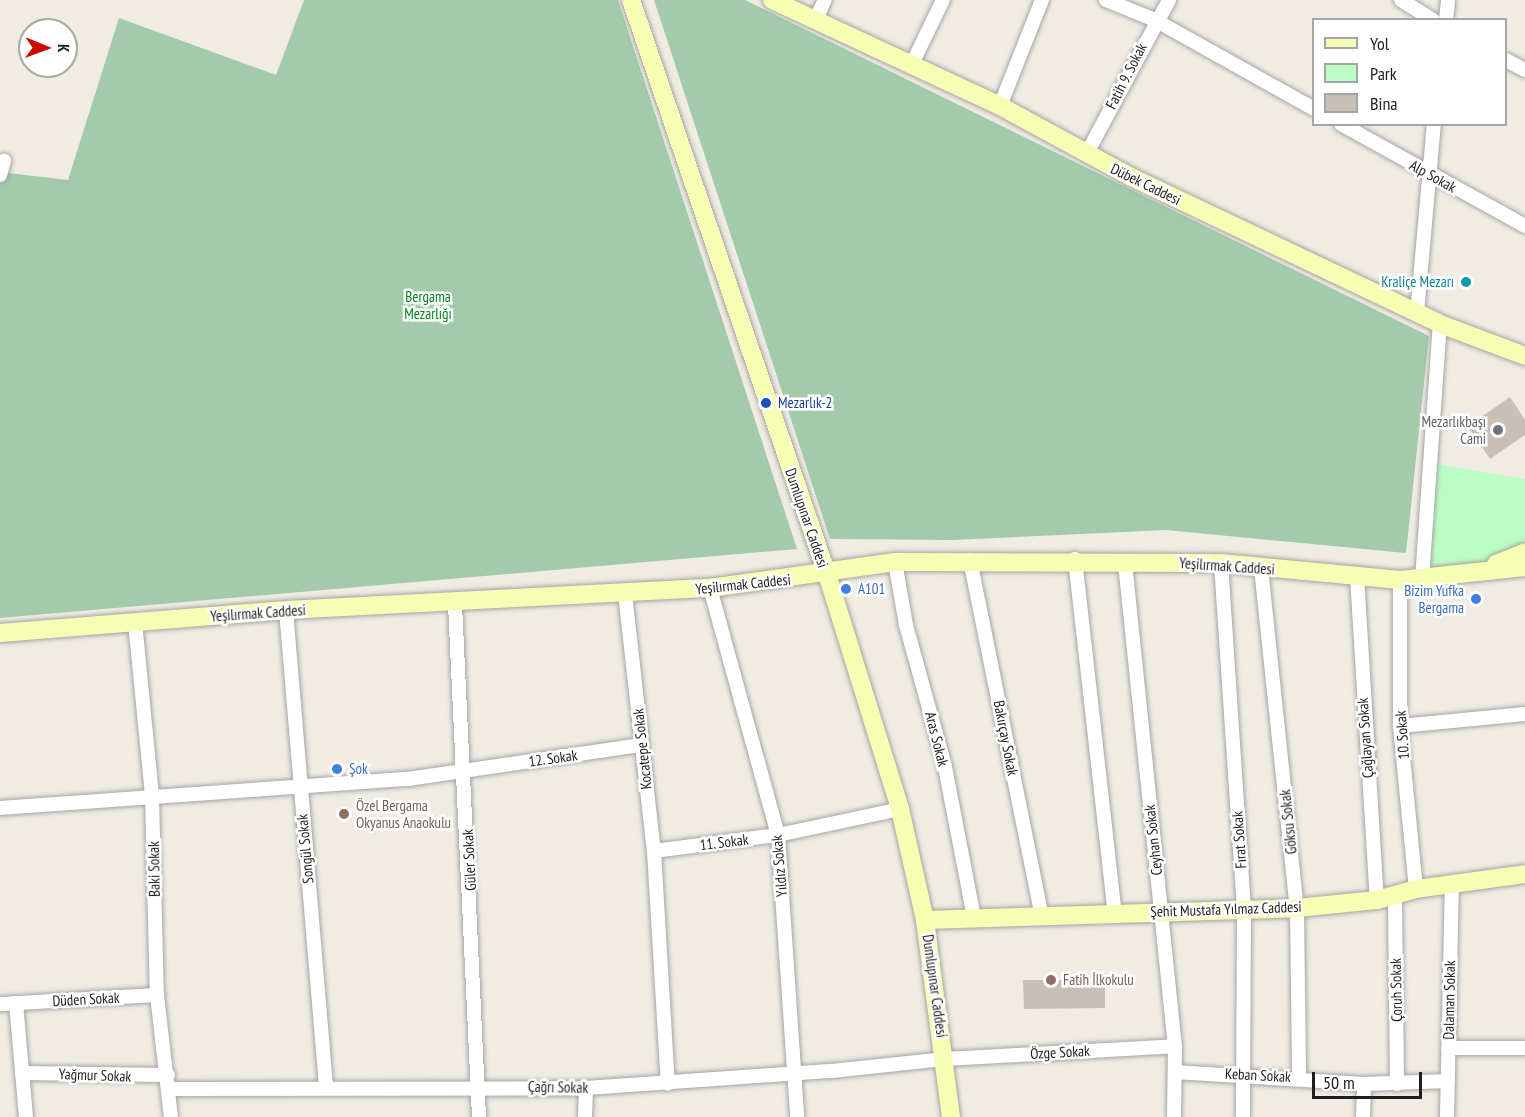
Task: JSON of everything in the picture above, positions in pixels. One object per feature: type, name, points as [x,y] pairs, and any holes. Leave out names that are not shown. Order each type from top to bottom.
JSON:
[{"type":"street","name":"Dumlupınar Caddesi","points":[[631,0],[827,574],[900,809],[925,920],[951,1117]]},
{"type":"street","name":"Dübek Caddesi","points":[[772,0],[1000,106],[1087,153],[1440,324],[1525,356]]},
{"type":"street","points":[[815,21],[825,0]]},
{"type":"street","points":[[912,64],[943,0]]},
{"type":"street","points":[[1000,106],[1042,0]]},
{"type":"street","points":[[1106,0],[1155,20],[1312,108]]},
{"type":"street","name":"Fatih 9. Sokak","points":[[1087,153],[1155,20],[1169,0]]},
{"type":"street","points":[[1401,0],[1430,18]]},
{"type":"street","points":[[1446,18],[1448,0]]},
{"type":"street","points":[[1507,61],[1525,70]]},
{"type":"street","name":"Alp Sokak","points":[[1345,126],[1525,226]]},
{"type":"street","points":[[1417,312],[1434,126]]},
{"type":"street","points":[[1422,579],[1440,324]]},
{"type":"street","name":"Yeşilırmak Caddesi","points":[[1485,570],[1525,552]]},
{"type":"street","name":"Bakırçay Sokak","points":[[970,560],[1042,916]]},
{"type":"street","name":"Yeşilırmak Caddesi","points":[[0,633],[286,610],[455,604],[710,588],[827,574],[895,562],[1075,560],[1125,563],[1221,563],[1400,580],[1525,567]]},
{"type":"street","points":[[1075,560],[1115,913]]},
{"type":"street","name":"Aras Sokak","points":[[895,562],[906,625],[945,767],[974,918]]},
{"type":"street","name":"Ceyhan Sokak","points":[[1125,563],[1175,1046],[1174,1117]]},
{"type":"street","name":"Fırat Sokak","points":[[1221,563],[1244,912],[1246,1074],[1243,1117]]},
{"type":"street","name":"Göksu Sokak","points":[[1261,568],[1297,908],[1299,1078]]},
{"type":"street","name":"Çağlayan Sokak","points":[[1357,576],[1386,898]]},
{"type":"street","name":"10. Sokak","points":[[1400,580],[1400,726],[1416,889]]},
{"type":"street","name":"Yıldız Sokak","points":[[710,588],[778,835],[797,1117]]},
{"type":"street","name":"Kocatepe Sokak","points":[[625,594],[654,851],[668,1083]]},
{"type":"street","name":"Güler Sokak","points":[[455,604],[465,771],[479,1117]]},
{"type":"street","name":"Songül Sokak","points":[[286,610],[326,1087]]},
{"type":"street","name":"Baki Sokak","points":[[135,622],[152,796],[157,995],[169,1082],[171,1117]]},
{"type":"street","points":[[1400,726],[1525,714]]},
{"type":"street","name":"12. Sokak","points":[[0,808],[152,796],[300,790],[465,771],[642,745]]},
{"type":"street","name":"11. Sokak","points":[[654,851],[778,835],[900,809]]},
{"type":"street","name":"Şehit Mustafa Yılmaz Caddesi","points":[[925,920],[1160,911],[1244,912],[1297,908],[1386,898],[1416,889],[1525,874]]},
{"type":"street","name":"Dalaman Sokak","points":[[1447,1117],[1452,883]]},
{"type":"street","name":"Çoruh Sokak","points":[[1386,898],[1397,1084]]},
{"type":"street","name":"Düden Sokak","points":[[0,1004],[157,995]]},
{"type":"street","points":[[16,1003],[26,1117]]},
{"type":"street","name":"Özge Sokak","points":[[945,1059],[1175,1046]]},
{"type":"street","points":[[1448,1048],[1525,1048]]},
{"type":"street","name":"Çağrı Sokak","points":[[169,1082],[326,1087],[586,1088],[795,1074],[945,1059]]},
{"type":"street","name":"Keban Sokak","points":[[1175,1072],[1246,1074],[1364,1084],[1448,1081]]},
{"type":"street","name":"Yağmur Sokak","points":[[22,1073],[169,1082]]},
{"type":"street","points":[[1363,1117],[1364,1084]]},
{"type":"street","points":[[585,1117],[586,1088]]},
{"type":"green space","name":"Bergama Mezarlığı","points":[[304,0],[618,0],[797,549],[0,618],[0,172],[68,180],[119,18],[276,75]]},
{"type":"green space","points":[[654,0],[745,0],[1429,336],[1406,553],[1166,530],[953,540],[830,539]]},
{"type":"green space","points":[[1430,463],[1525,479],[1525,552],[1422,579]]},
{"type":"building","name":"Mezarlıkbaşı Cami","points":[[1510,397],[1525,420],[1525,435],[1490,459],[1468,426]]},
{"type":"building","name":"Fatih İlkokulu","points":[[1023,980],[1105,980],[1105,1008],[1024,1009]]},
{"type":"place","name":"Kraliçe Mezarı","points":[[1466,282]]},
{"type":"place","name":"Mezarlık-2","points":[[766,403]]},
{"type":"place","name":"Mezarlıkbaşı Cami","points":[[1498,430]]},
{"type":"place","name":"A101","points":[[846,589]]},
{"type":"place","name":"Bizim Yufka Bergama","points":[[1476,599]]},
{"type":"place","name":"Şok","points":[[337,769]]},
{"type":"place","name":"Özel Bergama Okyanus Anaokulu","points":[[344,814]]},
{"type":"place","name":"Fatih İlkokulu","points":[[1051,980]]}]
